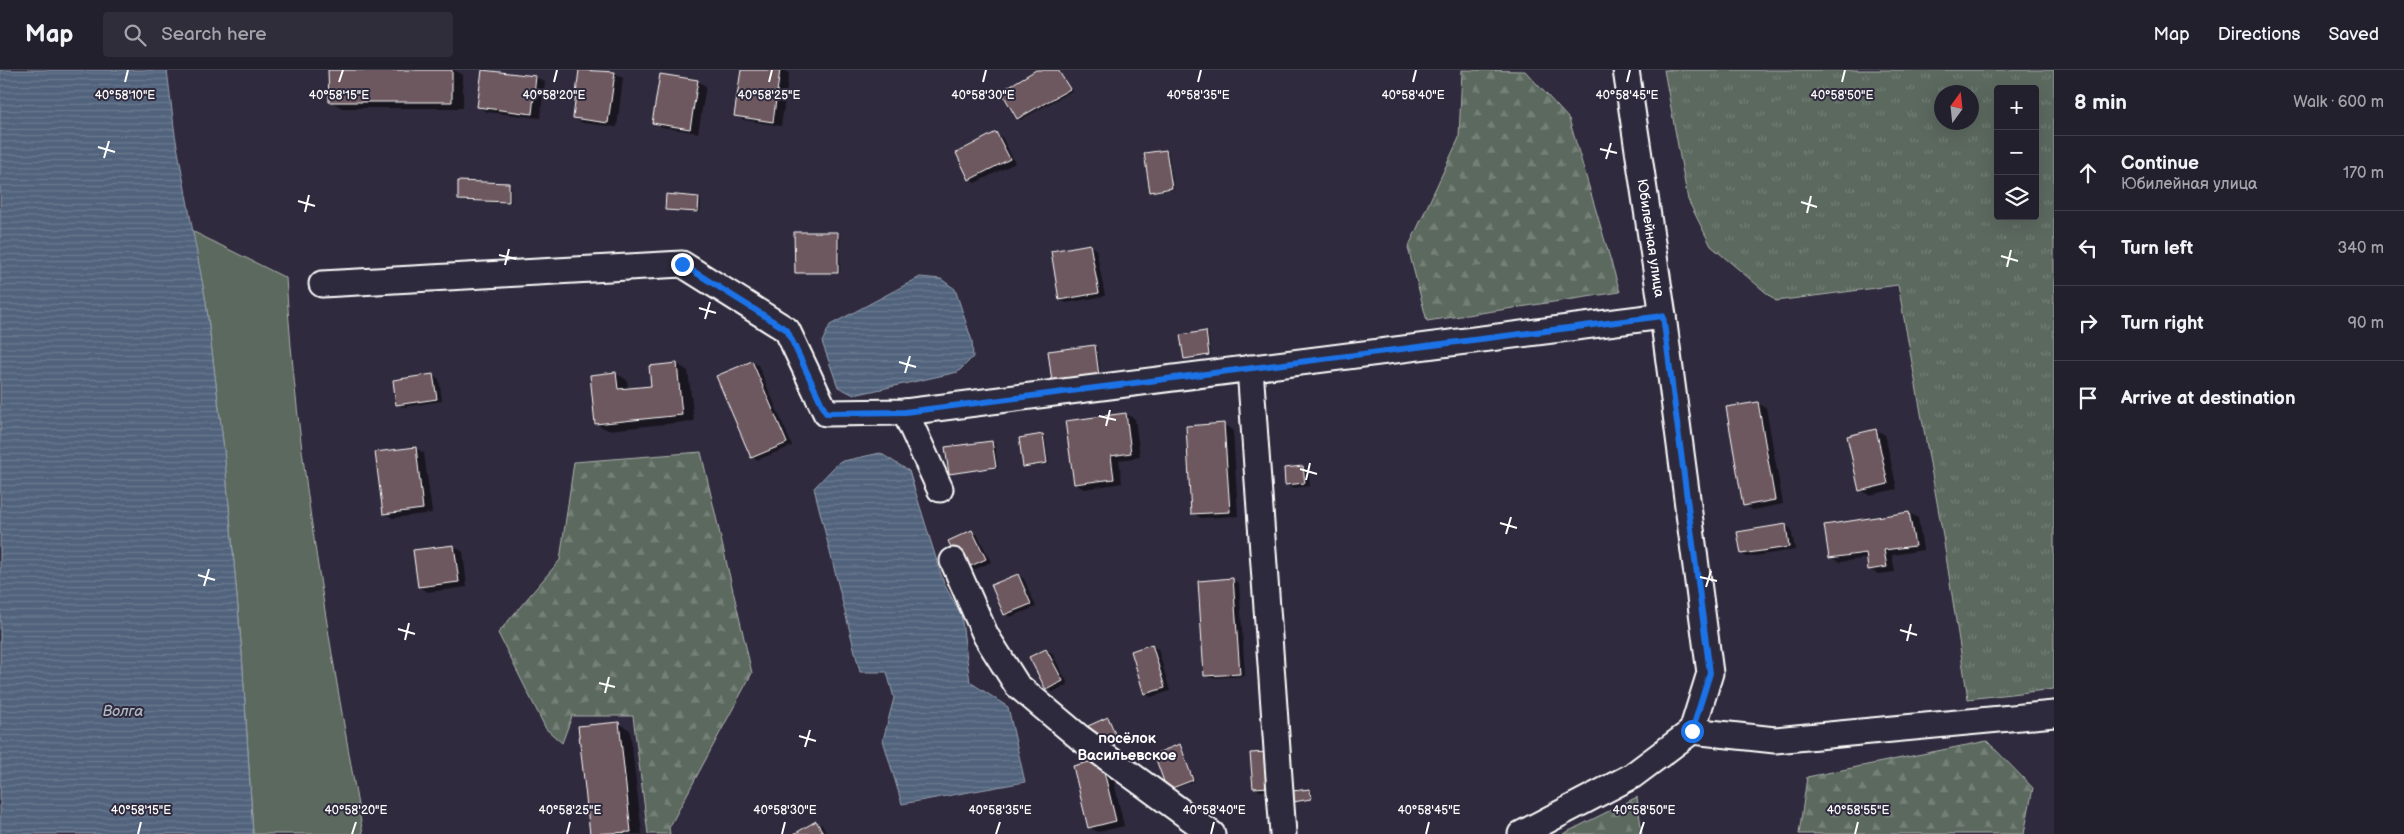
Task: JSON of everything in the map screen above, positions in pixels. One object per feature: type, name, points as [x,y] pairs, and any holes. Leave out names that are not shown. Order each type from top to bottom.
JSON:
[{"type":"street","name":"Юбилейная улица","points":[[1626,70],[1663,316],[1710,673],[1692,731]]},
{"type":"street","points":[[322,284],[682,264],[787,330],[826,413],[905,412],[1663,316]]},
{"type":"street","points":[[1250,368],[1282,834]]},
{"type":"street","points":[[905,412],[940,489]]},
{"type":"street","points":[[953,561],[986,636],[1018,685],[1079,738],[1212,834]]},
{"type":"street","points":[[1521,834],[1632,776],[1692,731],[1775,740],[2054,714]]},
{"type":"green space","points":[[1462,70],[1525,71],[1569,119],[1620,292],[1427,321],[1408,248],[1459,138]]},
{"type":"green space","points":[[1664,70],[2054,70],[2054,689],[1968,699],[1942,530],[1898,285],[1776,301],[1711,246],[1688,200]]},
{"type":"green space","points":[[192,231],[286,278],[291,348],[307,487],[327,626],[363,834],[253,834],[242,654],[224,450],[206,302]]},
{"type":"green space","points":[[701,452],[752,673],[669,828],[670,834],[648,834],[633,716],[572,716],[562,743],[546,729],[498,633],[560,560],[574,462]]},
{"type":"green space","points":[[1987,741],[2033,788],[2024,834],[1799,834],[1807,777]]},
{"type":"green space","points":[[1637,797],[1642,834],[1563,834]]},
{"type":"water","name":"Волга","points":[[0,70],[167,70],[175,135],[206,302],[224,450],[242,654],[253,834],[0,834]]},
{"type":"water","points":[[920,277],[941,279],[955,289],[972,341],[973,357],[958,372],[854,395],[838,387],[822,342],[830,325]]},
{"type":"water","points":[[880,453],[909,471],[944,584],[961,614],[970,682],[1008,707],[1025,782],[902,804],[883,740],[894,698],[887,672],[860,672],[814,488],[839,462]]},
{"type":"building","points":[[328,70],[452,70],[452,102],[329,102]]},
{"type":"building","points":[[482,70],[536,76],[532,114],[477,107]]},
{"type":"building","points":[[579,70],[615,72],[608,123],[573,118]]},
{"type":"building","points":[[741,70],[780,70],[773,122],[734,116]]},
{"type":"building","points":[[1036,70],[1058,70],[1070,89],[1017,119],[1001,91]]},
{"type":"building","points":[[660,74],[698,80],[690,129],[652,123]]},
{"type":"building","points":[[996,132],[1010,159],[969,180],[956,153]]},
{"type":"building","points":[[1166,150],[1172,188],[1150,192],[1144,153]]},
{"type":"building","points":[[458,181],[509,183],[509,202],[458,200]]},
{"type":"building","points":[[666,194],[699,197],[698,212],[665,210]]},
{"type":"building","points":[[794,232],[838,232],[838,273],[795,273]]},
{"type":"building","points":[[1090,244],[1099,293],[1059,300],[1051,251]]},
{"type":"building","points":[[1206,331],[1209,355],[1184,359],[1180,335]]},
{"type":"building","points":[[1095,345],[1099,376],[1052,382],[1048,351]]},
{"type":"building","points":[[752,361],[787,443],[751,458],[716,376]]},
{"type":"building","points":[[677,363],[682,415],[595,424],[590,375],[616,372],[618,389],[651,386],[649,366]]},
{"type":"building","points":[[433,374],[437,399],[396,405],[393,380]]},
{"type":"building","points":[[1758,402],[1775,500],[1743,506],[1726,407]]},
{"type":"building","points":[[1126,413],[1131,453],[1111,456],[1114,479],[1074,484],[1065,421]]},
{"type":"building","points":[[1224,423],[1230,512],[1191,514],[1186,426]]},
{"type":"building","points":[[1876,429],[1888,484],[1859,491],[1847,436]]},
{"type":"building","points":[[1043,434],[1047,463],[1023,467],[1019,438]]},
{"type":"building","points":[[992,441],[996,467],[949,474],[945,447]]},
{"type":"building","points":[[416,447],[423,509],[383,514],[375,452]]},
{"type":"building","points":[[1303,466],[1305,483],[1285,485],[1284,468]]},
{"type":"building","points":[[1909,512],[1915,546],[1884,550],[1887,567],[1868,570],[1866,553],[1829,558],[1824,525]]},
{"type":"building","points":[[1786,524],[1789,547],[1741,554],[1737,532]]},
{"type":"building","points":[[972,530],[986,559],[962,570],[948,541]]},
{"type":"building","points":[[454,545],[459,582],[418,587],[413,550]]},
{"type":"building","points":[[1018,574],[1031,604],[1004,615],[991,585]]},
{"type":"building","points":[[1233,578],[1240,674],[1204,676],[1198,581]]},
{"type":"building","points":[[1152,644],[1165,688],[1144,694],[1131,651]]},
{"type":"building","points":[[1046,649],[1063,681],[1046,690],[1029,657]]},
{"type":"building","points":[[1108,717],[1116,736],[1096,745],[1088,726]]},
{"type":"building","points":[[619,722],[631,832],[590,834],[578,726]]},
{"type":"building","points":[[1180,744],[1193,780],[1167,790],[1154,754]]},
{"type":"building","points":[[1268,752],[1271,787],[1253,788],[1250,753]]},
{"type":"building","points":[[1101,759],[1116,821],[1088,828],[1073,766]]},
{"type":"building","points":[[1310,789],[1311,799],[1293,802],[1292,791]]},
{"type":"building","points":[[816,821],[824,834],[794,834]]},
{"type":"district","name":"посёлок Васильевское","points":[[1127,746]]},
{"type":"route","points":[[682,264],[787,330],[826,413],[905,412],[1663,316],[1710,673],[1692,731]]}]
